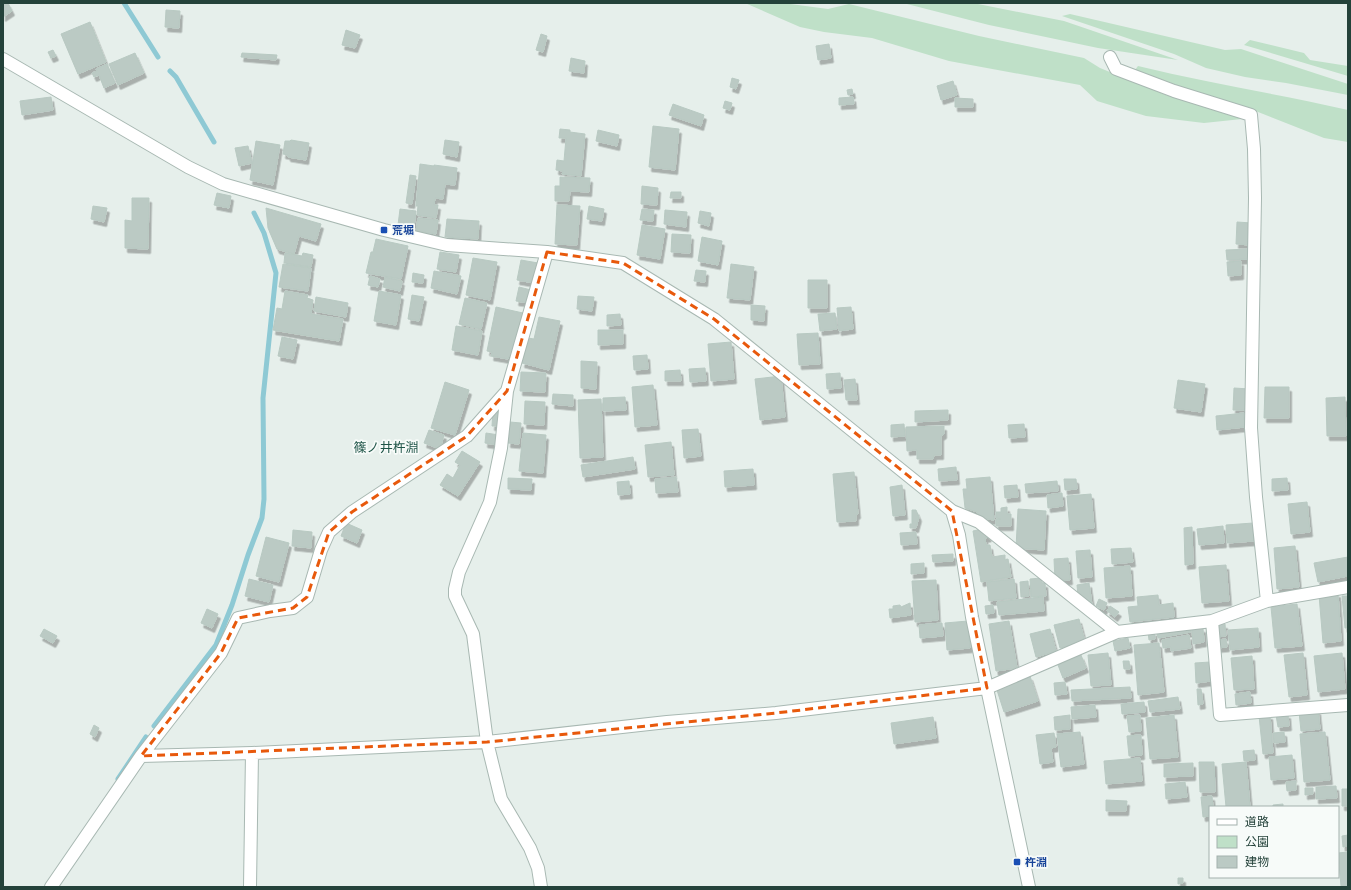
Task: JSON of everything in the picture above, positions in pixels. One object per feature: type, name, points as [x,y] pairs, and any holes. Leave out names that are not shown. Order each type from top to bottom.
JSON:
[{"type":"street","points":[[1110,57],[1116,69],[1174,91],[1251,115],[1254,149],[1255,198],[1251,428],[1256,497],[1267,601]]},
{"type":"street","points":[[3,59],[188,167],[223,184],[377,228],[448,244],[547,252],[623,263],[714,319],[952,511],[978,522],[1117,632]]},
{"type":"street","points":[[541,887],[538,868],[530,848],[501,798],[488,742],[473,634],[455,596],[455,589],[459,572],[490,502],[501,448],[507,391],[547,252]]},
{"type":"street","points":[[51,887],[141,756],[221,653],[238,618],[293,608],[307,598],[321,550],[329,532],[352,512],[467,436],[507,391]]},
{"type":"street","points":[[952,511],[959,535],[972,617],[1029,887]]},
{"type":"street","points":[[141,756],[252,753],[488,742],[667,722],[776,713],[987,688],[1117,632],[1212,620],[1267,601],[1348,587]]},
{"type":"street","points":[[1212,620],[1220,715],[1348,705]]},
{"type":"street","points":[[250,887],[252,753]]},
{"type":"highlighted area","points":[[547,252],[623,263],[714,319],[952,511],[987,688],[776,713],[487,742],[141,756],[221,653],[238,618],[293,608],[307,597],[329,532],[352,512],[467,436],[507,391]]},
{"type":"green space","points":[[745,3],[783,3],[828,9],[849,4],[979,36],[1084,58],[1100,68],[1166,95],[1242,119],[1204,123],[1146,116],[1097,101],[1080,85],[949,61],[872,38],[824,32],[800,27]]},
{"type":"green space","points":[[903,3],[973,3],[1064,21],[1178,60],[1098,48],[989,25]]},
{"type":"green space","points":[[1070,14],[1225,50],[1241,49],[1348,84],[1348,95],[1245,77],[1206,68],[1174,54],[1062,16]]},
{"type":"green space","points":[[1250,40],[1304,53],[1310,60],[1348,66],[1348,76],[1244,45]]},
{"type":"green space","points":[[1138,66],[1348,110],[1348,142],[1324,138],[1248,108],[1135,70]]},
{"type":"building","points":[[3,3],[8,3],[12,11],[3,17]]},
{"type":"building","points":[[166,10],[180,11],[179,28],[165,27]]},
{"type":"building","points":[[90,22],[106,62],[78,74],[61,34]]},
{"type":"building","points":[[346,30],[360,35],[355,48],[342,45]]},
{"type":"building","points":[[541,34],[547,36],[543,52],[536,50]]},
{"type":"building","points":[[829,44],[831,58],[818,60],[816,46]]},
{"type":"building","points":[[53,50],[56,56],[51,58],[48,52]]},
{"type":"building","points":[[135,53],[144,73],[118,85],[109,64]]},
{"type":"building","points":[[242,53],[277,55],[276,60],[241,57]]},
{"type":"building","points":[[571,58],[585,61],[584,73],[569,71]]},
{"type":"building","points":[[107,64],[115,83],[104,88],[99,75],[94,77],[92,73],[97,71],[96,69]]},
{"type":"building","points":[[732,78],[739,80],[736,89],[730,87]]},
{"type":"building","points":[[953,81],[957,95],[941,100],[937,86]]},
{"type":"building","points":[[852,89],[853,94],[848,95],[847,90]]},
{"type":"building","points":[[51,97],[53,110],[22,115],[20,101]]},
{"type":"building","points":[[853,97],[854,104],[839,105],[839,98]]},
{"type":"building","points":[[955,98],[973,99],[973,107],[955,107]]},
{"type":"building","points":[[725,101],[732,103],[730,110],[723,108]]},
{"type":"building","points":[[673,104],[704,115],[701,126],[669,115]]},
{"type":"building","points":[[653,126],[679,129],[675,170],[649,167]]},
{"type":"building","points":[[560,129],[585,134],[581,176],[562,174],[563,171],[556,170],[557,160],[564,161],[566,138],[559,138]]},
{"type":"building","points":[[598,130],[619,135],[617,146],[596,141]]},
{"type":"building","points":[[291,140],[309,143],[306,160],[288,157],[288,155],[283,154],[285,141]]},
{"type":"building","points":[[445,140],[459,142],[457,157],[443,154]]},
{"type":"building","points":[[256,141],[280,145],[273,185],[250,180]]},
{"type":"building","points":[[248,146],[252,163],[239,166],[235,148]]},
{"type":"building","points":[[420,164],[457,168],[455,185],[445,184],[443,199],[435,198],[434,205],[438,205],[436,218],[417,215],[418,206],[416,206]]},
{"type":"building","points":[[410,175],[416,176],[412,204],[406,203]]},
{"type":"building","points":[[560,177],[590,178],[589,192],[570,191],[569,201],[555,201],[555,186],[560,186]]},
{"type":"building","points":[[642,186],[658,188],[657,205],[641,204]]},
{"type":"building","points":[[671,192],[681,192],[681,198],[670,198]]},
{"type":"building","points":[[217,193],[231,196],[229,208],[214,205]]},
{"type":"building","points":[[132,198],[149,198],[148,249],[125,248],[125,220],[132,221]]},
{"type":"building","points":[[557,205],[580,206],[577,245],[555,244]]},
{"type":"building","points":[[93,206],[107,208],[104,222],[91,219]]},
{"type":"building","points":[[589,206],[604,209],[602,221],[587,219]]},
{"type":"building","points":[[266,208],[321,224],[316,241],[299,236],[294,254],[277,249],[268,228]]},
{"type":"building","points":[[400,209],[416,211],[414,227],[398,225]]},
{"type":"building","points":[[642,209],[654,210],[653,221],[640,220]]},
{"type":"building","points":[[665,210],[687,212],[686,227],[664,224]]},
{"type":"building","points":[[700,211],[711,213],[709,226],[698,223]]},
{"type":"building","points":[[418,218],[438,220],[436,234],[416,231]]},
{"type":"building","points":[[447,219],[479,221],[478,239],[445,237]]},
{"type":"building","points":[[1237,222],[1252,223],[1251,245],[1236,244]]},
{"type":"building","points":[[642,225],[665,229],[660,259],[637,255]]},
{"type":"building","points":[[672,234],[691,235],[690,253],[671,252]]},
{"type":"building","points":[[702,237],[722,241],[718,265],[698,261]]},
{"type":"building","points":[[376,239],[408,246],[401,279],[366,273]]},
{"type":"building","points":[[1250,249],[1251,259],[1227,260],[1226,250]]},
{"type":"building","points":[[440,252],[459,255],[456,272],[437,269]]},
{"type":"building","points":[[285,253],[302,256],[303,253],[313,255],[311,267],[284,263]]},
{"type":"building","points":[[473,258],[497,262],[490,300],[466,295]]},
{"type":"building","points":[[521,260],[538,263],[534,283],[517,280]]},
{"type":"building","points":[[1241,261],[1241,275],[1228,276],[1227,262]]},
{"type":"building","points":[[283,264],[311,268],[308,291],[279,287]]},
{"type":"building","points":[[731,264],[754,267],[750,300],[727,298]]},
{"type":"building","points":[[696,270],[706,271],[705,282],[694,281]]},
{"type":"building","points":[[434,271],[461,276],[457,294],[431,288]]},
{"type":"building","points":[[413,273],[424,275],[423,283],[412,282]]},
{"type":"building","points":[[370,276],[380,279],[378,287],[368,285]]},
{"type":"building","points":[[385,277],[402,281],[400,291],[383,287]]},
{"type":"building","points":[[808,280],[827,280],[827,308],[808,308]]},
{"type":"building","points":[[519,287],[531,290],[529,303],[516,301]]},
{"type":"building","points":[[285,291],[308,295],[307,298],[313,300],[311,314],[343,319],[339,341],[273,330],[277,308],[282,309]]},
{"type":"building","points":[[379,291],[401,295],[396,325],[374,321]]},
{"type":"building","points":[[412,295],[424,297],[419,321],[408,319]]},
{"type":"building","points":[[578,296],[594,297],[592,311],[577,309]]},
{"type":"building","points":[[316,297],[348,303],[346,317],[314,311]]},
{"type":"building","points":[[465,298],[487,303],[481,329],[459,324]]},
{"type":"building","points":[[751,305],[765,306],[764,321],[751,320]]},
{"type":"building","points":[[496,307],[523,313],[514,356],[509,356],[508,359],[491,356],[492,352],[487,351]]},
{"type":"building","points":[[851,307],[853,329],[839,331],[837,308]]},
{"type":"building","points":[[835,313],[837,329],[820,331],[818,314]]},
{"type":"building","points":[[620,314],[621,325],[607,326],[607,315]]},
{"type":"building","points":[[539,317],[560,321],[549,370],[522,363],[528,338],[534,339]]},
{"type":"building","points":[[456,326],[482,331],[478,355],[452,350]]},
{"type":"building","points":[[598,330],[623,330],[623,344],[598,345]]},
{"type":"building","points":[[818,333],[820,364],[799,365],[797,334]]},
{"type":"building","points":[[282,337],[297,340],[293,359],[278,356]]},
{"type":"building","points":[[731,342],[734,379],[711,381],[708,344]]},
{"type":"building","points":[[647,355],[648,369],[634,370],[633,356]]},
{"type":"building","points":[[581,361],[597,362],[596,389],[581,388]]},
{"type":"building","points":[[705,368],[706,381],[690,382],[689,369]]},
{"type":"building","points":[[680,370],[681,381],[665,381],[665,371]]},
{"type":"building","points":[[521,372],[546,373],[545,392],[520,391]]},
{"type":"building","points":[[840,373],[841,388],[827,389],[826,374]]},
{"type":"building","points":[[781,376],[785,417],[760,420],[755,379]]},
{"type":"building","points":[[855,379],[857,400],[846,400],[844,380]]},
{"type":"building","points":[[1178,380],[1205,384],[1201,412],[1174,408]]},
{"type":"building","points":[[445,382],[469,390],[455,435],[431,428]]},
{"type":"building","points":[[653,385],[657,425],[635,427],[632,387]]},
{"type":"building","points":[[1265,387],[1289,387],[1289,418],[1264,418]]},
{"type":"building","points":[[1234,388],[1250,389],[1250,410],[1233,410]]},
{"type":"building","points":[[553,394],[573,395],[573,406],[552,404]]},
{"type":"building","points":[[625,397],[626,410],[603,411],[603,398]]},
{"type":"building","points":[[1345,397],[1346,436],[1327,436],[1326,398]]},
{"type":"building","points":[[601,399],[603,457],[580,458],[578,400]]},
{"type":"building","points":[[525,401],[545,402],[544,425],[524,424]]},
{"type":"building","points":[[493,410],[501,411],[500,426],[492,426]]},
{"type":"building","points":[[948,410],[948,420],[915,422],[915,411]]},
{"type":"building","points":[[1244,413],[1245,427],[1217,430],[1216,416]]},
{"type":"building","points":[[510,422],[521,423],[519,444],[508,443]]},
{"type":"building","points":[[904,424],[905,436],[891,437],[891,425]]},
{"type":"building","points":[[1024,424],[1025,437],[1009,438],[1008,425]]},
{"type":"building","points":[[944,426],[944,434],[941,436],[941,455],[934,455],[933,459],[917,459],[917,450],[907,451],[906,427]]},
{"type":"building","points":[[698,429],[701,456],[684,458],[682,430]]},
{"type":"building","points":[[429,430],[444,435],[440,449],[424,443]]},
{"type":"building","points":[[486,433],[499,435],[497,445],[485,443]]},
{"type":"building","points":[[523,433],[546,435],[543,473],[519,471]]},
{"type":"building","points":[[671,442],[674,475],[648,477],[645,445]]},
{"type":"building","points":[[462,451],[480,462],[458,496],[440,485],[447,474],[453,478],[460,465],[455,462]]},
{"type":"building","points":[[633,457],[635,469],[583,477],[581,465]]},
{"type":"building","points":[[956,467],[957,480],[939,481],[938,469]]},
{"type":"building","points":[[753,469],[754,485],[725,487],[724,471]]},
{"type":"building","points":[[854,472],[858,514],[856,515],[856,521],[837,522],[833,474]]},
{"type":"building","points":[[676,477],[678,492],[656,493],[655,479]]},
{"type":"building","points":[[990,477],[994,520],[980,518],[977,512],[965,508],[963,489],[967,489],[966,479]]},
{"type":"building","points":[[508,478],[532,479],[531,490],[508,489]]},
{"type":"building","points":[[1287,478],[1288,490],[1272,491],[1272,479]]},
{"type":"building","points":[[1064,479],[1076,479],[1077,489],[1065,490]]},
{"type":"building","points":[[629,481],[630,494],[618,495],[617,482]]},
{"type":"building","points":[[1057,481],[1058,491],[1026,493],[1025,484]]},
{"type":"building","points":[[902,485],[905,515],[893,516],[890,487]]},
{"type":"building","points":[[1017,485],[1018,497],[1005,498],[1004,486]]},
{"type":"building","points":[[1062,493],[1063,506],[1048,508],[1047,495]]},
{"type":"building","points":[[1091,494],[1094,528],[1070,530],[1067,496]]},
{"type":"building","points":[[1307,502],[1310,532],[1291,534],[1288,504]]},
{"type":"building","points":[[1007,507],[1007,514],[1011,514],[1011,526],[996,526],[996,519],[1001,519],[996,518],[996,512],[1001,512],[1001,508]]},
{"type":"building","points":[[1018,509],[1046,511],[1044,550],[1016,548]]},
{"type":"building","points":[[912,510],[916,510],[919,517],[916,528],[910,528],[910,524],[912,524]]},
{"type":"building","points":[[346,523],[362,530],[357,543],[341,536]]},
{"type":"building","points":[[1253,523],[1254,541],[1227,543],[1226,525]]},
{"type":"building","points":[[1223,526],[1224,543],[1199,545],[1197,529]]},
{"type":"building","points":[[1192,527],[1193,564],[1185,565],[1184,528]]},
{"type":"building","points":[[982,529],[989,537],[985,538],[986,545],[990,545],[992,557],[1005,555],[1005,560],[1008,559],[1011,577],[981,582],[973,531]]},
{"type":"building","points":[[293,530],[312,532],[311,548],[292,546]]},
{"type":"building","points":[[916,532],[917,544],[901,545],[900,533]]},
{"type":"building","points":[[266,537],[289,543],[279,582],[256,576]]},
{"type":"building","points":[[1295,546],[1299,587],[1277,589],[1274,548]]},
{"type":"building","points":[[1131,548],[1133,562],[1112,564],[1111,549]]},
{"type":"building","points":[[1090,550],[1092,577],[1078,578],[1076,551]]},
{"type":"building","points":[[953,554],[953,561],[933,562],[932,555]]},
{"type":"building","points":[[1348,557],[1348,576],[1318,582],[1314,563]]},
{"type":"building","points":[[1068,558],[1070,580],[1055,581],[1054,559]]},
{"type":"building","points":[[924,563],[924,573],[911,574],[911,564]]},
{"type":"building","points":[[1226,565],[1229,601],[1202,603],[1199,567]]},
{"type":"building","points":[[1130,566],[1132,596],[1106,598],[1104,568]]},
{"type":"building","points":[[1041,578],[1042,583],[1045,583],[1046,596],[1031,597],[1030,579]]},
{"type":"building","points":[[249,579],[273,585],[269,602],[245,596]]},
{"type":"building","points":[[1014,579],[1016,598],[989,601],[987,582]]},
{"type":"building","points":[[936,580],[938,620],[915,622],[912,581]]},
{"type":"building","points":[[1028,581],[1029,596],[1021,597],[1020,582]]},
{"type":"building","points":[[1089,583],[1092,605],[1078,596],[1077,585]]},
{"type":"building","points":[[1338,593],[1341,641],[1323,643],[1319,595]]},
{"type":"building","points":[[1158,595],[1159,605],[1173,603],[1174,617],[1130,622],[1128,607],[1138,606],[1137,597]]},
{"type":"building","points":[[1342,596],[1348,596],[1348,628],[1345,628]]},
{"type":"building","points":[[1043,597],[1044,611],[999,615],[997,602]]},
{"type":"building","points":[[1099,599],[1107,603],[1104,610],[1096,606]]},
{"type":"building","points":[[910,603],[911,615],[890,618],[889,609],[893,609],[893,606],[900,605],[901,607]]},
{"type":"building","points":[[1297,604],[1302,646],[1275,648],[1271,607]]},
{"type":"building","points":[[993,605],[994,613],[986,614],[985,606]]},
{"type":"building","points":[[1110,606],[1119,612],[1115,617],[1107,611]]},
{"type":"building","points":[[207,609],[218,614],[212,628],[201,623]]},
{"type":"building","points":[[1079,619],[1085,642],[1060,648],[1054,625]]},
{"type":"building","points":[[968,621],[970,648],[947,650],[945,623]]},
{"type":"building","points":[[1009,621],[1017,668],[996,671],[989,624]]},
{"type":"building","points":[[942,623],[943,636],[920,638],[919,625]]},
{"type":"building","points":[[1225,624],[1226,636],[1216,637],[1215,625]]},
{"type":"building","points":[[1190,625],[1191,632],[1158,638],[1156,630]]},
{"type":"building","points":[[1203,628],[1204,642],[1193,644],[1192,629]]},
{"type":"building","points":[[1258,628],[1259,647],[1230,650],[1228,630]]},
{"type":"building","points":[[44,629],[57,636],[53,643],[40,636]]},
{"type":"building","points":[[1050,629],[1056,651],[1036,657],[1030,634]]},
{"type":"building","points":[[1154,631],[1155,639],[1149,640],[1148,632]]},
{"type":"building","points":[[1189,635],[1191,648],[1171,651],[1171,647],[1163,648],[1162,640]]},
{"type":"building","points":[[1128,638],[1130,648],[1115,651],[1113,641]]},
{"type":"building","points":[[1226,639],[1227,647],[1218,648],[1217,640]]},
{"type":"building","points":[[1159,643],[1164,692],[1138,695],[1134,645]]},
{"type":"building","points":[[1108,653],[1111,685],[1091,686],[1088,655]]},
{"type":"building","points":[[1303,653],[1307,695],[1289,697],[1284,655]]},
{"type":"building","points":[[1342,653],[1345,689],[1318,692],[1314,656]]},
{"type":"building","points":[[1081,655],[1086,668],[1063,678],[1058,665]]},
{"type":"building","points":[[1252,656],[1254,689],[1234,690],[1231,658]]},
{"type":"building","points":[[1123,661],[1129,661],[1130,669],[1124,669]]},
{"type":"building","points":[[1210,662],[1211,681],[1196,683],[1195,663]]},
{"type":"building","points":[[1030,676],[1038,701],[1004,712],[996,687]]},
{"type":"building","points":[[1065,682],[1067,694],[1055,695],[1054,683]]},
{"type":"building","points":[[1130,687],[1131,698],[1072,701],[1071,690]]},
{"type":"building","points":[[1197,689],[1201,689],[1203,704],[1198,705]]},
{"type":"building","points":[[1250,692],[1251,703],[1236,705],[1235,694]]},
{"type":"building","points":[[1178,697],[1180,709],[1150,712],[1148,701]]},
{"type":"building","points":[[1144,702],[1145,712],[1122,714],[1121,704]]},
{"type":"building","points":[[1095,705],[1096,717],[1072,719],[1071,707]]},
{"type":"building","points":[[1318,710],[1320,729],[1301,731],[1299,712]]},
{"type":"building","points":[[1288,714],[1289,726],[1278,727],[1276,715]]},
{"type":"building","points":[[1070,715],[1070,729],[1055,730],[1054,717]]},
{"type":"building","points":[[1140,715],[1141,731],[1129,732],[1127,716]]},
{"type":"building","points":[[1174,715],[1178,757],[1150,759],[1146,718]]},
{"type":"building","points":[[1270,715],[1273,753],[1263,754],[1259,716]]},
{"type":"building","points":[[933,717],[936,738],[894,744],[891,723]]},
{"type":"building","points":[[94,725],[99,728],[95,737],[90,734]]},
{"type":"building","points":[[1080,732],[1084,764],[1061,767],[1057,734]]},
{"type":"building","points":[[1284,732],[1285,742],[1274,743],[1273,733]]},
{"type":"building","points":[[1325,732],[1330,780],[1304,782],[1300,734]]},
{"type":"building","points":[[1054,733],[1056,747],[1051,748],[1053,762],[1040,764],[1036,735]]},
{"type":"building","points":[[1141,735],[1142,755],[1129,756],[1127,736]]},
{"type":"building","points":[[1254,750],[1255,760],[1244,761],[1243,751]]},
{"type":"building","points":[[1292,755],[1294,778],[1271,780],[1269,757]]},
{"type":"building","points":[[1140,758],[1142,781],[1106,784],[1104,761]]},
{"type":"building","points":[[1199,762],[1214,762],[1215,792],[1200,792]]},
{"type":"building","points":[[1246,762],[1250,806],[1226,806],[1222,764]]},
{"type":"building","points":[[1193,763],[1193,776],[1164,777],[1164,764]]},
{"type":"building","points":[[1296,781],[1296,790],[1287,791],[1286,782]]},
{"type":"building","points":[[1185,782],[1187,797],[1166,799],[1165,784]]},
{"type":"building","points":[[1336,786],[1337,798],[1316,799],[1316,787]]},
{"type":"building","points":[[1305,788],[1313,788],[1313,794],[1305,795]]},
{"type":"building","points":[[1342,789],[1348,789],[1348,806],[1342,806]]},
{"type":"building","points":[[1212,796],[1213,806],[1209,806],[1209,816],[1203,817],[1201,797]]},
{"type":"building","points":[[1106,800],[1127,801],[1126,811],[1106,811]]},
{"type":"building","points":[[1283,804],[1283,806],[1273,806]]},
{"type":"building","points":[[1348,835],[1348,846],[1343,847],[1342,836]]},
{"type":"building","points":[[1348,852],[1348,886],[1341,886],[1339,853]]},
{"type":"building","points":[[1178,878],[1183,878],[1183,883],[1178,884]]},
{"type":"waterway","points":[[124,3],[158,57]]},
{"type":"waterway","points":[[170,71],[176,77],[214,142]]},
{"type":"waterway","points":[[154,726],[216,645],[232,605],[262,518],[264,499],[263,398],[276,273],[264,233],[254,213]]},
{"type":"waterway","points":[[118,779],[146,737]]},
{"type":"place","name":"荒堀","points":[[384,230]]},
{"type":"place","name":"杵淵","points":[[1017,862]]},
{"type":"district","name":"篠ノ井杵淵","points":[[386,447]]}]
